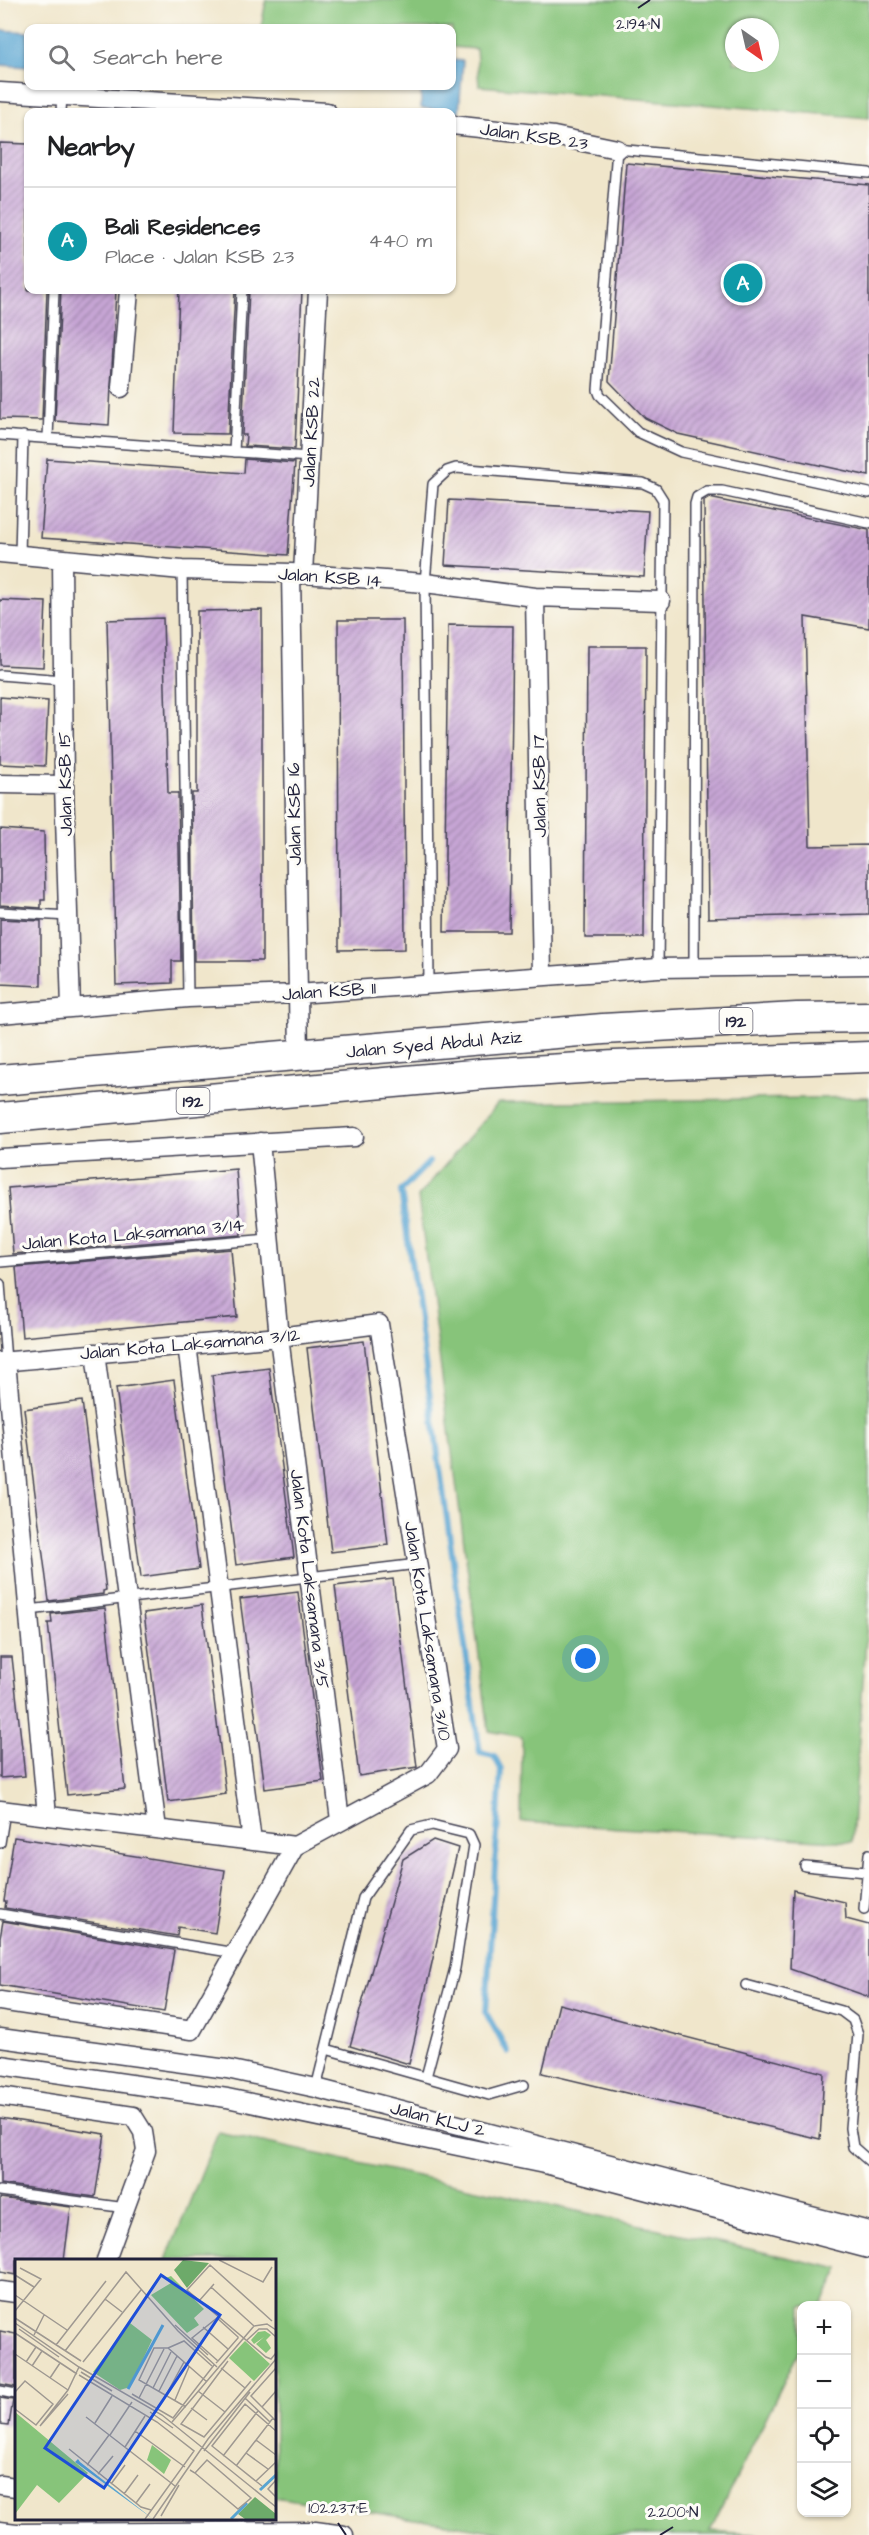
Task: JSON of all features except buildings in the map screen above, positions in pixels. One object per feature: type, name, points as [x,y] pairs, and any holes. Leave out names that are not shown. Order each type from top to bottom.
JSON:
[{"type":"main road","name":"Jalan Syed Abdul Aziz","points":[[0,1080],[638,1027],[797,1018],[869,1017]]},
{"type":"main road","name":"Jalan Syed Abdul Aziz","points":[[0,1118],[466,1076],[614,1066],[869,1057]]},
{"type":"street","points":[[0,92],[61,104],[180,108]]},
{"type":"street","name":"Jalan KSB 23","points":[[456,125],[554,136],[617,149]]},
{"type":"street","points":[[121,388],[129,294]]},
{"type":"street","name":"Jalan KSB 22","points":[[297,574],[309,457],[318,294]]},
{"type":"street","name":"Jalan KSB 14","points":[[0,553],[182,570],[297,574],[425,583],[536,597],[661,601]]},
{"type":"street","name":"Jalan KSB 15","points":[[62,559],[64,785],[71,1008]]},
{"type":"street","name":"Jalan KSB 16","points":[[297,574],[299,1054]]},
{"type":"street","name":"Jalan KSB 17","points":[[536,597],[542,976]]},
{"type":"street","points":[[0,784],[64,785]]},
{"type":"street","name":"Jalan KSB 11","points":[[0,1014],[188,998],[297,994],[658,968],[869,965]]},
{"type":"street","points":[[0,1158],[354,1137]]},
{"type":"street","name":"Jalan Kota Laksamana 3/5","points":[[260,1142],[279,1337],[340,1820]]},
{"type":"street","name":"Jalan Kota Laksamana 3/12","points":[[3,1362],[279,1337],[379,1324]]},
{"type":"street","name":"Jalan Kota Laksamana 3/10","points":[[294,1846],[428,1774],[447,1749],[379,1324]]},
{"type":"street","points":[[187,1345],[252,1841]]},
{"type":"street","points":[[94,1353],[157,1829]]},
{"type":"street","points":[[3,1362],[29,1611],[47,1816]]},
{"type":"street","points":[[0,2001],[192,2030],[294,1846],[2,1810]]},
{"type":"street","name":"Jalan KLJ 2","points":[[0,2038],[227,2069],[316,2088],[869,2249]]},
{"type":"street","name":"Jalan KLJ 2","points":[[0,2065],[227,2097],[551,2156],[869,2231]]},
{"type":"street","points":[[0,2096],[133,2116],[143,2132],[146,2151],[106,2259]]},
{"type":"street","points":[[0,2290],[15,2293]]},
{"type":"street","points":[[0,2485],[15,2487]]},
{"type":"street","points":[[10,2533],[315,2533],[344,2535]]},
{"type":"lane","points":[[869,173],[617,149],[598,390],[600,395],[639,432],[681,452],[869,493]]},
{"type":"lane","points":[[48,438],[54,294]]},
{"type":"lane","points":[[234,452],[242,294]]},
{"type":"lane","points":[[0,435],[309,457]]},
{"type":"lane","points":[[20,555],[23,436]]},
{"type":"lane","points":[[429,984],[425,583],[433,484],[447,471],[456,468],[643,483],[656,489],[663,500],[658,968]]},
{"type":"lane","points":[[694,968],[695,504],[697,497],[707,491],[722,491],[869,523]]},
{"type":"lane","points":[[182,570],[188,998]]},
{"type":"lane","points":[[0,675],[63,680]]},
{"type":"lane","points":[[0,912],[68,915]]},
{"type":"lane","name":"Jalan Kota Laksamana 3/14","points":[[0,1262],[269,1239]]},
{"type":"lane","points":[[0,1284],[3,1362]]},
{"type":"lane","points":[[29,1611],[418,1564]]},
{"type":"lane","points":[[0,1843],[2,1810]]},
{"type":"lane","points":[[316,2088],[363,1898],[411,1830],[432,1825],[469,1834],[474,1845],[455,1968],[426,2077]]},
{"type":"lane","points":[[864,1909],[869,1854]]},
{"type":"lane","points":[[805,1866],[866,1872]]},
{"type":"lane","points":[[0,1914],[235,1953]]},
{"type":"lane","points":[[746,1985],[841,2011],[853,2020],[858,2034],[850,2128],[853,2147],[869,2161]]},
{"type":"lane","points":[[326,2049],[489,2096],[524,2085]]},
{"type":"lane","points":[[0,2191],[126,2208]]},
{"type":"lane","points":[[0,2391],[15,2394]]},
{"type":"green space","points":[[266,0],[869,0],[869,118],[479,86],[476,49],[456,47],[456,24],[262,24]]},
{"type":"green space","points":[[869,1097],[869,1595],[852,1842],[521,1822],[522,1737],[489,1731],[418,1197],[498,1103]]},
{"type":"green space","points":[[218,2132],[840,2269],[824,2301],[797,2301],[797,2355],[710,2531],[761,2535],[516,2535],[276,2497],[276,2259],[166,2259]]},
{"type":"water","points":[[0,30],[24,32],[24,67],[0,65]]},
{"type":"water","points":[[456,60],[463,61],[459,112],[456,112],[456,108],[421,108],[421,91],[402,90],[456,90]]},
{"type":"waterway","points":[[429,1162],[401,1191],[480,1753],[494,1756],[501,1769],[486,2013],[508,2052]]},
{"type":"place","name":"Bali Residences","points":[[743,283]]}]
